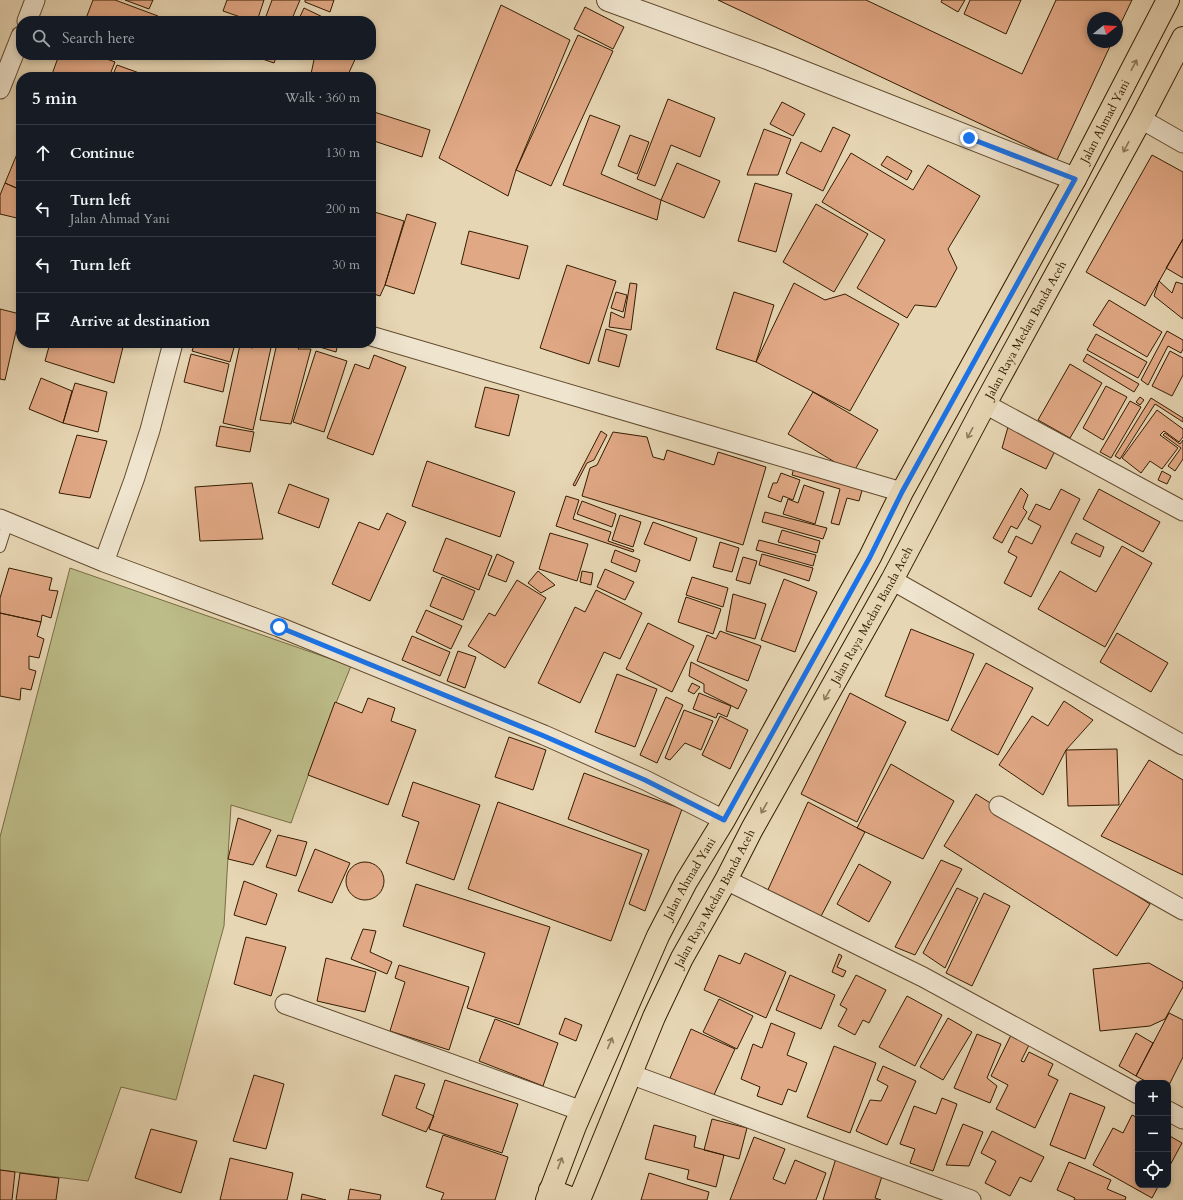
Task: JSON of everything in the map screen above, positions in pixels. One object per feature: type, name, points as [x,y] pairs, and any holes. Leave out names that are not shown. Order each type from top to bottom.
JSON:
[{"type":"main road","name":"Jalan Ahmad Yani","points":[[548,1195],[582,1111],[658,936],[686,882],[724,820],[870,557],[902,492],[1075,179],[1168,0]]},
{"type":"main road","name":"Jalan Raya Medan Banda Aceh","points":[[579,1200],[654,1017],[682,958],[726,880],[752,829],[892,580],[985,404],[1141,119],[1180,51]]},
{"type":"main road","points":[[548,1195],[575,1200]]},
{"type":"street","points":[[29,16],[35,0]]},
{"type":"street","points":[[608,0],[784,65],[1075,179]]},
{"type":"street","points":[[0,89],[16,49]]},
{"type":"street","points":[[1141,119],[1183,144]]},
{"type":"street","points":[[376,337],[902,492]]},
{"type":"street","points":[[104,562],[148,437],[172,348]]},
{"type":"street","points":[[985,404],[1183,511]]},
{"type":"street","points":[[4,520],[104,562],[279,627],[522,726],[645,780],[724,820]]},
{"type":"street","points":[[892,580],[1183,744]]},
{"type":"street","points":[[999,806],[1183,910]]},
{"type":"street","points":[[726,880],[923,978],[1135,1092]]},
{"type":"street","points":[[285,1004],[582,1111]]},
{"type":"street","points":[[630,1074],[971,1200]]},
{"type":"street","points":[[1171,1113],[1183,1119]]},
{"type":"lane","points":[[0,547],[4,520]]},
{"type":"green space","points":[[70,568],[351,666],[321,740],[291,823],[231,805],[224,926],[176,1100],[121,1087],[88,1181],[0,1170],[0,837]]},
{"type":"building","points":[[93,0],[115,0],[158,16],[87,16]]},
{"type":"building","points":[[125,0],[153,0],[149,9]]},
{"type":"building","points":[[227,0],[264,0],[259,16],[238,16],[223,11]]},
{"type":"building","points":[[272,0],[300,0],[293,16],[266,16]]},
{"type":"building","points":[[305,0],[334,0],[330,12],[305,2]]},
{"type":"building","points":[[718,0],[866,0],[1022,74],[1056,0],[1132,0],[1123,19],[1123,12],[1087,12],[1087,48],[1109,48],[1057,160]]},
{"type":"building","points":[[942,0],[965,0],[958,12],[941,2]]},
{"type":"building","points":[[970,0],[1021,0],[1006,34],[964,14]]},
{"type":"building","points":[[501,5],[570,40],[516,170],[508,196],[439,158]]},
{"type":"building","points":[[585,7],[624,27],[613,49],[574,29]]},
{"type":"building","points":[[304,8],[321,16],[300,16]]},
{"type":"building","points":[[578,35],[613,51],[551,186],[516,170]]},
{"type":"building","points":[[57,60],[110,60],[115,62],[111,72],[53,72]]},
{"type":"building","points":[[265,60],[275,60],[274,63]]},
{"type":"building","points":[[314,60],[355,60],[349,72],[311,72]]},
{"type":"building","points":[[117,65],[136,72],[114,72]]},
{"type":"building","points":[[668,99],[715,118],[700,157],[671,145],[655,186],[637,179]]},
{"type":"building","points":[[782,102],[805,114],[793,136],[770,124]]},
{"type":"building","points":[[376,113],[430,130],[422,157],[376,142]]},
{"type":"building","points":[[590,115],[620,126],[601,174],[661,200],[657,220],[563,185]]},
{"type":"building","points":[[833,127],[850,135],[823,191],[786,173],[801,142],[821,152]]},
{"type":"building","points":[[764,129],[791,139],[778,175],[747,175]]},
{"type":"building","points":[[630,135],[649,142],[637,174],[618,166]]},
{"type":"building","points":[[851,153],[913,190],[928,165],[980,196],[948,249],[957,268],[936,307],[915,305],[907,318],[857,288],[885,240],[822,202]]},
{"type":"building","points":[[1152,155],[1183,172],[1183,239],[1145,306],[1086,272]]},
{"type":"building","points":[[16,156],[16,188],[5,183]]},
{"type":"building","points":[[887,156],[912,171],[907,180],[881,165]]},
{"type":"building","points":[[677,163],[720,181],[704,218],[661,200]]},
{"type":"building","points":[[5,183],[16,188],[16,218],[0,214],[0,195]]},
{"type":"building","points":[[755,183],[792,194],[776,252],[738,241]]},
{"type":"building","points":[[816,204],[868,234],[834,292],[783,262]]},
{"type":"building","points":[[376,213],[404,221],[385,285],[380,296],[376,295]]},
{"type":"building","points":[[407,214],[436,223],[414,294],[385,285]]},
{"type":"building","points":[[469,231],[528,246],[519,279],[461,264]]},
{"type":"building","points":[[1183,239],[1183,278],[1166,268]]},
{"type":"building","points":[[567,265],[616,281],[589,364],[540,348]]},
{"type":"building","points":[[1159,281],[1172,293],[1176,282],[1183,284],[1183,319],[1154,296]]},
{"type":"building","points":[[630,283],[637,284],[631,330],[609,327],[611,312],[624,318]]},
{"type":"building","points":[[794,283],[825,300],[845,294],[899,324],[850,411],[756,362]]},
{"type":"building","points":[[616,292],[627,295],[623,312],[611,308]]},
{"type":"building","points":[[734,292],[774,305],[756,362],[716,349]]},
{"type":"building","points":[[1109,300],[1162,332],[1147,357],[1093,325]]},
{"type":"building","points":[[0,309],[16,313],[16,332],[5,380],[0,379]]},
{"type":"building","points":[[606,329],[627,335],[619,367],[598,361]]},
{"type":"building","points":[[1167,331],[1183,340],[1183,349],[1181,353],[1168,346],[1148,385],[1141,380]]},
{"type":"building","points":[[1096,334],[1147,362],[1138,378],[1087,350]]},
{"type":"building","points":[[49,348],[123,348],[114,383],[45,361]]},
{"type":"building","points":[[193,348],[234,348],[230,362],[192,351]]},
{"type":"building","points":[[239,348],[271,348],[253,430],[223,423]]},
{"type":"building","points":[[276,348],[311,349],[291,424],[260,420]]},
{"type":"building","points":[[323,348],[337,348],[336,352]]},
{"type":"building","points":[[316,351],[347,361],[324,432],[293,422]]},
{"type":"building","points":[[1170,351],[1183,358],[1183,375],[1172,396],[1152,386]]},
{"type":"building","points":[[191,354],[229,364],[223,392],[184,382]]},
{"type":"building","points":[[1087,354],[1139,384],[1134,392],[1083,361]]},
{"type":"building","points":[[374,355],[406,367],[373,455],[327,438],[355,364],[369,369]]},
{"type":"building","points":[[1070,364],[1102,383],[1070,438],[1038,420]]},
{"type":"building","points":[[41,378],[72,391],[63,423],[29,409]]},
{"type":"building","points":[[75,383],[107,392],[98,432],[63,423]]},
{"type":"building","points":[[1106,386],[1127,397],[1103,440],[1083,428]]},
{"type":"building","points":[[485,387],[519,395],[509,436],[475,427]]},
{"type":"building","points":[[813,392],[878,430],[853,473],[788,434]]},
{"type":"building","points":[[1140,397],[1144,400],[1140,405],[1136,402]]},
{"type":"building","points":[[1151,398],[1183,418],[1183,422],[1155,404],[1120,459],[1115,456]]},
{"type":"building","points":[[1130,401],[1141,407],[1111,458],[1100,452]]},
{"type":"building","points":[[1157,410],[1183,429],[1183,437],[1179,442],[1164,431],[1160,435],[1178,448],[1162,469],[1150,461],[1141,473],[1122,458]]},
{"type":"building","points":[[220,426],[254,432],[250,452],[216,446]]},
{"type":"building","points":[[1008,427],[1055,451],[1046,469],[1002,448]]},
{"type":"building","points":[[601,431],[607,435],[594,460],[587,463],[575,486],[573,485]]},
{"type":"building","points":[[613,432],[647,437],[653,457],[664,460],[667,450],[714,465],[718,452],[766,467],[743,545],[582,496],[590,468],[597,465]]},
{"type":"building","points":[[1165,433],[1180,444],[1183,440],[1183,459],[1175,471],[1168,466],[1181,448],[1163,435]]},
{"type":"building","points":[[77,435],[107,441],[90,498],[59,493]]},
{"type":"building","points":[[427,461],[515,492],[500,537],[412,506]]},
{"type":"building","points":[[794,468],[863,487],[859,501],[847,498],[839,525],[831,523],[840,489],[792,475]]},
{"type":"building","points":[[1162,471],[1171,476],[1167,484],[1158,480]]},
{"type":"building","points":[[781,473],[800,480],[793,500],[783,496],[781,502],[768,497],[773,483],[777,483]]},
{"type":"building","points":[[252,483],[263,539],[200,541],[195,487]]},
{"type":"building","points":[[289,484],[329,499],[319,528],[278,513]]},
{"type":"building","points":[[804,485],[824,492],[815,524],[783,514],[788,499],[798,503]]},
{"type":"building","points":[[1021,488],[1028,495],[1023,508],[1027,512],[1017,529],[1011,526],[1002,543],[993,538]]},
{"type":"building","points":[[1061,489],[1080,499],[1031,597],[1004,583],[1017,557],[1008,552],[1016,536],[1032,544],[1041,526],[1028,519],[1036,504],[1050,510]]},
{"type":"building","points":[[1099,489],[1160,522],[1143,552],[1083,519]]},
{"type":"building","points":[[566,496],[579,500],[573,519],[611,532],[608,541],[634,550],[633,552],[556,526]]},
{"type":"building","points":[[582,501],[616,514],[612,527],[577,514]]},
{"type":"building","points":[[765,512],[827,528],[823,539],[762,522]]},
{"type":"building","points":[[387,513],[406,522],[370,601],[332,584],[359,522],[379,530]]},
{"type":"building","points":[[620,515],[641,522],[633,547],[612,540]]},
{"type":"building","points":[[653,522],[697,538],[690,561],[644,544]]},
{"type":"building","points":[[782,530],[820,541],[817,553],[778,542]]},
{"type":"building","points":[[550,533],[588,544],[577,581],[539,569]]},
{"type":"building","points":[[1076,533],[1104,547],[1100,557],[1071,543]]},
{"type":"building","points":[[446,538],[492,556],[479,590],[433,571]]},
{"type":"building","points":[[759,540],[816,555],[813,566],[756,550]]},
{"type":"building","points":[[720,542],[739,548],[732,572],[713,567]]},
{"type":"building","points":[[1122,546],[1152,563],[1105,647],[1038,609],[1060,571],[1096,592]]},
{"type":"building","points":[[615,550],[640,560],[636,572],[611,562]]},
{"type":"building","points":[[497,554],[514,562],[506,582],[488,575]]},
{"type":"building","points":[[762,554],[813,568],[809,581],[759,565]]},
{"type":"building","points":[[743,557],[757,561],[750,584],[736,580]]},
{"type":"building","points":[[9,568],[52,578],[49,590],[58,591],[51,618],[42,615],[41,622],[0,613],[0,598]]},
{"type":"building","points":[[605,569],[634,582],[625,600],[597,587]]},
{"type":"building","points":[[538,571],[555,585],[541,593],[528,583]]},
{"type":"building","points":[[582,571],[593,573],[591,585],[580,582]]},
{"type":"building","points":[[442,577],[475,591],[463,620],[430,606]]},
{"type":"building","points":[[692,577],[728,588],[723,607],[686,595]]},
{"type":"building","points":[[784,579],[817,592],[795,652],[761,640]]},
{"type":"building","points":[[517,580],[546,598],[505,668],[468,646],[489,613],[495,616]]},
{"type":"building","points":[[596,590],[642,613],[620,659],[604,652],[580,703],[538,683],[575,607],[585,612]]},
{"type":"building","points":[[733,594],[766,604],[755,639],[726,631]]},
{"type":"building","points":[[686,597],[721,609],[713,634],[678,622]]},
{"type":"building","points":[[426,610],[462,626],[451,649],[416,632]]},
{"type":"building","points":[[0,613],[41,622],[37,636],[44,639],[39,658],[29,656],[29,669],[36,671],[31,690],[21,688],[20,700],[0,696]]},
{"type":"building","points":[[648,623],[694,646],[672,692],[626,669]]},
{"type":"building","points":[[911,629],[974,654],[948,721],[885,696]]},
{"type":"building","points":[[720,631],[761,646],[748,681],[697,661],[707,635],[716,639]]},
{"type":"building","points":[[1117,633],[1168,663],[1151,692],[1100,662]]},
{"type":"building","points":[[412,636],[450,652],[440,676],[402,660]]},
{"type":"building","points":[[458,651],[476,657],[465,688],[447,681]]},
{"type":"building","points":[[691,662],[747,690],[738,709],[704,692],[704,684],[689,676]]},
{"type":"building","points":[[986,663],[1033,688],[998,755],[951,730]]},
{"type":"building","points":[[617,674],[657,689],[635,747],[595,732]]},
{"type":"building","points":[[692,683],[700,687],[694,694],[688,691]]},
{"type":"building","points":[[699,693],[731,706],[727,717],[718,713],[716,718],[693,709]]},
{"type":"building","points":[[850,693],[906,722],[857,822],[801,794]]},
{"type":"building","points":[[666,697],[683,705],[657,763],[640,755]]},
{"type":"building","points":[[368,698],[395,708],[391,721],[416,730],[388,805],[308,775],[335,702],[362,713]]},
{"type":"building","points":[[1064,701],[1093,720],[1066,750],[1043,795],[999,765],[1032,716],[1048,726]]},
{"type":"building","points":[[684,710],[713,721],[701,750],[685,743],[670,760],[665,758]]},
{"type":"building","points":[[720,716],[748,730],[730,769],[702,755]]},
{"type":"building","points":[[509,737],[546,750],[533,790],[495,777]]},
{"type":"building","points":[[1117,749],[1119,805],[1068,806],[1066,750]]},
{"type":"building","points":[[1149,760],[1183,780],[1183,875],[1101,836]]},
{"type":"building","points":[[891,764],[954,801],[923,859],[857,828]]},
{"type":"building","points":[[584,773],[682,809],[645,911],[629,904],[649,850],[568,819]]},
{"type":"building","points":[[413,782],[480,805],[454,880],[406,863],[419,822],[402,816]]},
{"type":"building","points":[[976,794],[1150,904],[1117,956],[944,846]]},
{"type":"building","points":[[498,802],[642,854],[611,941],[468,889]]},
{"type":"building","points":[[808,802],[865,832],[818,922],[766,894]]},
{"type":"building","points":[[238,818],[271,830],[253,865],[228,859]]},
{"type":"building","points":[[278,835],[307,842],[296,876],[266,867]]},
{"type":"building","points":[[315,849],[350,863],[332,903],[298,891]]},
{"type":"building","points":[[941,860],[962,869],[915,955],[895,947]]},
{"type":"building","points":[[365,862],[378,868],[384,881],[378,894],[365,900],[352,894],[346,881],[352,868]]},
{"type":"building","points":[[859,864],[891,882],[869,922],[837,904]]},
{"type":"building","points":[[244,881],[277,894],[266,925],[234,915]]},
{"type":"building","points":[[416,884],[550,927],[519,1025],[467,1008],[485,953],[403,926]]},
{"type":"building","points":[[957,888],[978,898],[945,968],[923,953]]},
{"type":"building","points":[[984,893],[1010,906],[972,986],[946,973]]},
{"type":"building","points":[[363,929],[376,931],[370,952],[392,962],[387,974],[351,959]]},
{"type":"building","points":[[246,937],[286,947],[271,996],[234,984]]},
{"type":"building","points":[[745,953],[786,972],[766,1018],[704,990],[719,955],[740,964]]},
{"type":"building","points":[[839,954],[842,956],[837,967],[846,971],[843,977],[832,972]]},
{"type":"building","points":[[326,958],[376,972],[365,1012],[317,1001]]},
{"type":"building","points":[[1149,963],[1183,982],[1183,987],[1165,1019],[1150,1026],[1100,1031],[1093,969]]},
{"type":"building","points":[[399,965],[469,987],[449,1050],[390,1031],[405,982],[395,978]]},
{"type":"building","points":[[790,975],[835,995],[821,1029],[776,1010]]},
{"type":"building","points":[[856,975],[886,990],[869,1023],[863,1020],[855,1035],[838,1026],[847,1009],[840,1005]]},
{"type":"building","points":[[907,996],[942,1015],[915,1066],[879,1047]]},
{"type":"building","points":[[719,999],[753,1016],[737,1049],[703,1032]]},
{"type":"building","points":[[1169,1013],[1183,1020],[1183,1057],[1171,1081],[1143,1080],[1136,1076]]},
{"type":"building","points":[[565,1018],[582,1025],[576,1041],[559,1034]]},
{"type":"building","points":[[948,1018],[972,1032],[943,1080],[920,1067]]},
{"type":"building","points":[[495,1019],[558,1043],[543,1086],[479,1061]]},
{"type":"building","points":[[771,1023],[795,1033],[787,1055],[807,1063],[796,1092],[788,1089],[782,1105],[757,1096],[760,1087],[741,1079],[753,1044],[762,1048]]},
{"type":"building","points":[[691,1029],[735,1049],[713,1097],[670,1078]]},
{"type":"building","points":[[1012,1033],[1030,1043],[1021,1061],[1024,1062],[1029,1052],[1053,1064],[1048,1075],[1058,1080],[1035,1128],[996,1109],[1008,1085],[991,1076]]},
{"type":"building","points":[[1136,1033],[1153,1043],[1136,1076],[1119,1066]]},
{"type":"building","points":[[977,1034],[1001,1044],[987,1078],[997,1086],[990,1103],[954,1088]]},
{"type":"building","points":[[834,1046],[876,1063],[850,1133],[807,1117]]},
{"type":"building","points":[[883,1066],[916,1081],[887,1145],[856,1131],[870,1100],[881,1101],[888,1086],[877,1080]]},
{"type":"building","points":[[254,1075],[284,1084],[266,1149],[233,1141]]},
{"type":"building","points":[[395,1075],[425,1084],[416,1108],[434,1116],[426,1132],[382,1115]]},
{"type":"building","points":[[445,1080],[518,1104],[502,1153],[429,1129]]},
{"type":"building","points":[[1070,1093],[1105,1107],[1085,1159],[1050,1145]]},
{"type":"building","points":[[942,1098],[957,1104],[933,1171],[910,1163],[915,1149],[900,1144],[914,1106],[936,1114]]},
{"type":"building","points":[[1132,1115],[1135,1116],[1135,1188],[1157,1188],[1152,1198],[1093,1165],[1113,1128],[1123,1133]]},
{"type":"building","points":[[712,1119],[747,1128],[739,1159],[704,1150]]},
{"type":"building","points":[[963,1124],[983,1132],[969,1166],[946,1165]]},
{"type":"building","points":[[654,1125],[696,1136],[694,1147],[724,1155],[716,1187],[687,1179],[689,1170],[645,1159]]},
{"type":"building","points":[[151,1129],[197,1141],[181,1193],[135,1178]]},
{"type":"building","points":[[992,1131],[1044,1157],[1031,1182],[1020,1177],[1010,1196],[985,1183],[996,1161],[981,1153]]},
{"type":"building","points":[[443,1135],[508,1157],[495,1200],[441,1200],[444,1193],[426,1187]]},
{"type":"building","points":[[754,1137],[785,1149],[773,1179],[785,1184],[795,1160],[826,1173],[816,1200],[730,1200]]},
{"type":"building","points":[[1171,1137],[1182,1143],[1171,1163]]},
{"type":"building","points":[[837,1155],[884,1170],[875,1198],[881,1200],[823,1200]]},
{"type":"building","points":[[230,1158],[293,1173],[287,1200],[220,1200]]},
{"type":"building","points":[[1069,1162],[1111,1180],[1107,1189],[1126,1197],[1125,1200],[1074,1200],[1075,1198],[1057,1190]]},
{"type":"building","points":[[0,1170],[15,1172],[12,1200],[0,1200]]},
{"type":"building","points":[[20,1173],[59,1178],[56,1200],[16,1200]]},
{"type":"building","points":[[649,1173],[709,1192],[707,1200],[641,1200]]},
{"type":"building","points":[[350,1189],[381,1195],[380,1200],[348,1200]]},
{"type":"building","points":[[302,1194],[326,1200],[301,1200]]},
{"type":"route","points":[[279,627],[544,736],[645,780],[724,820],[870,557],[902,492],[1075,179],[969,138]]}]
